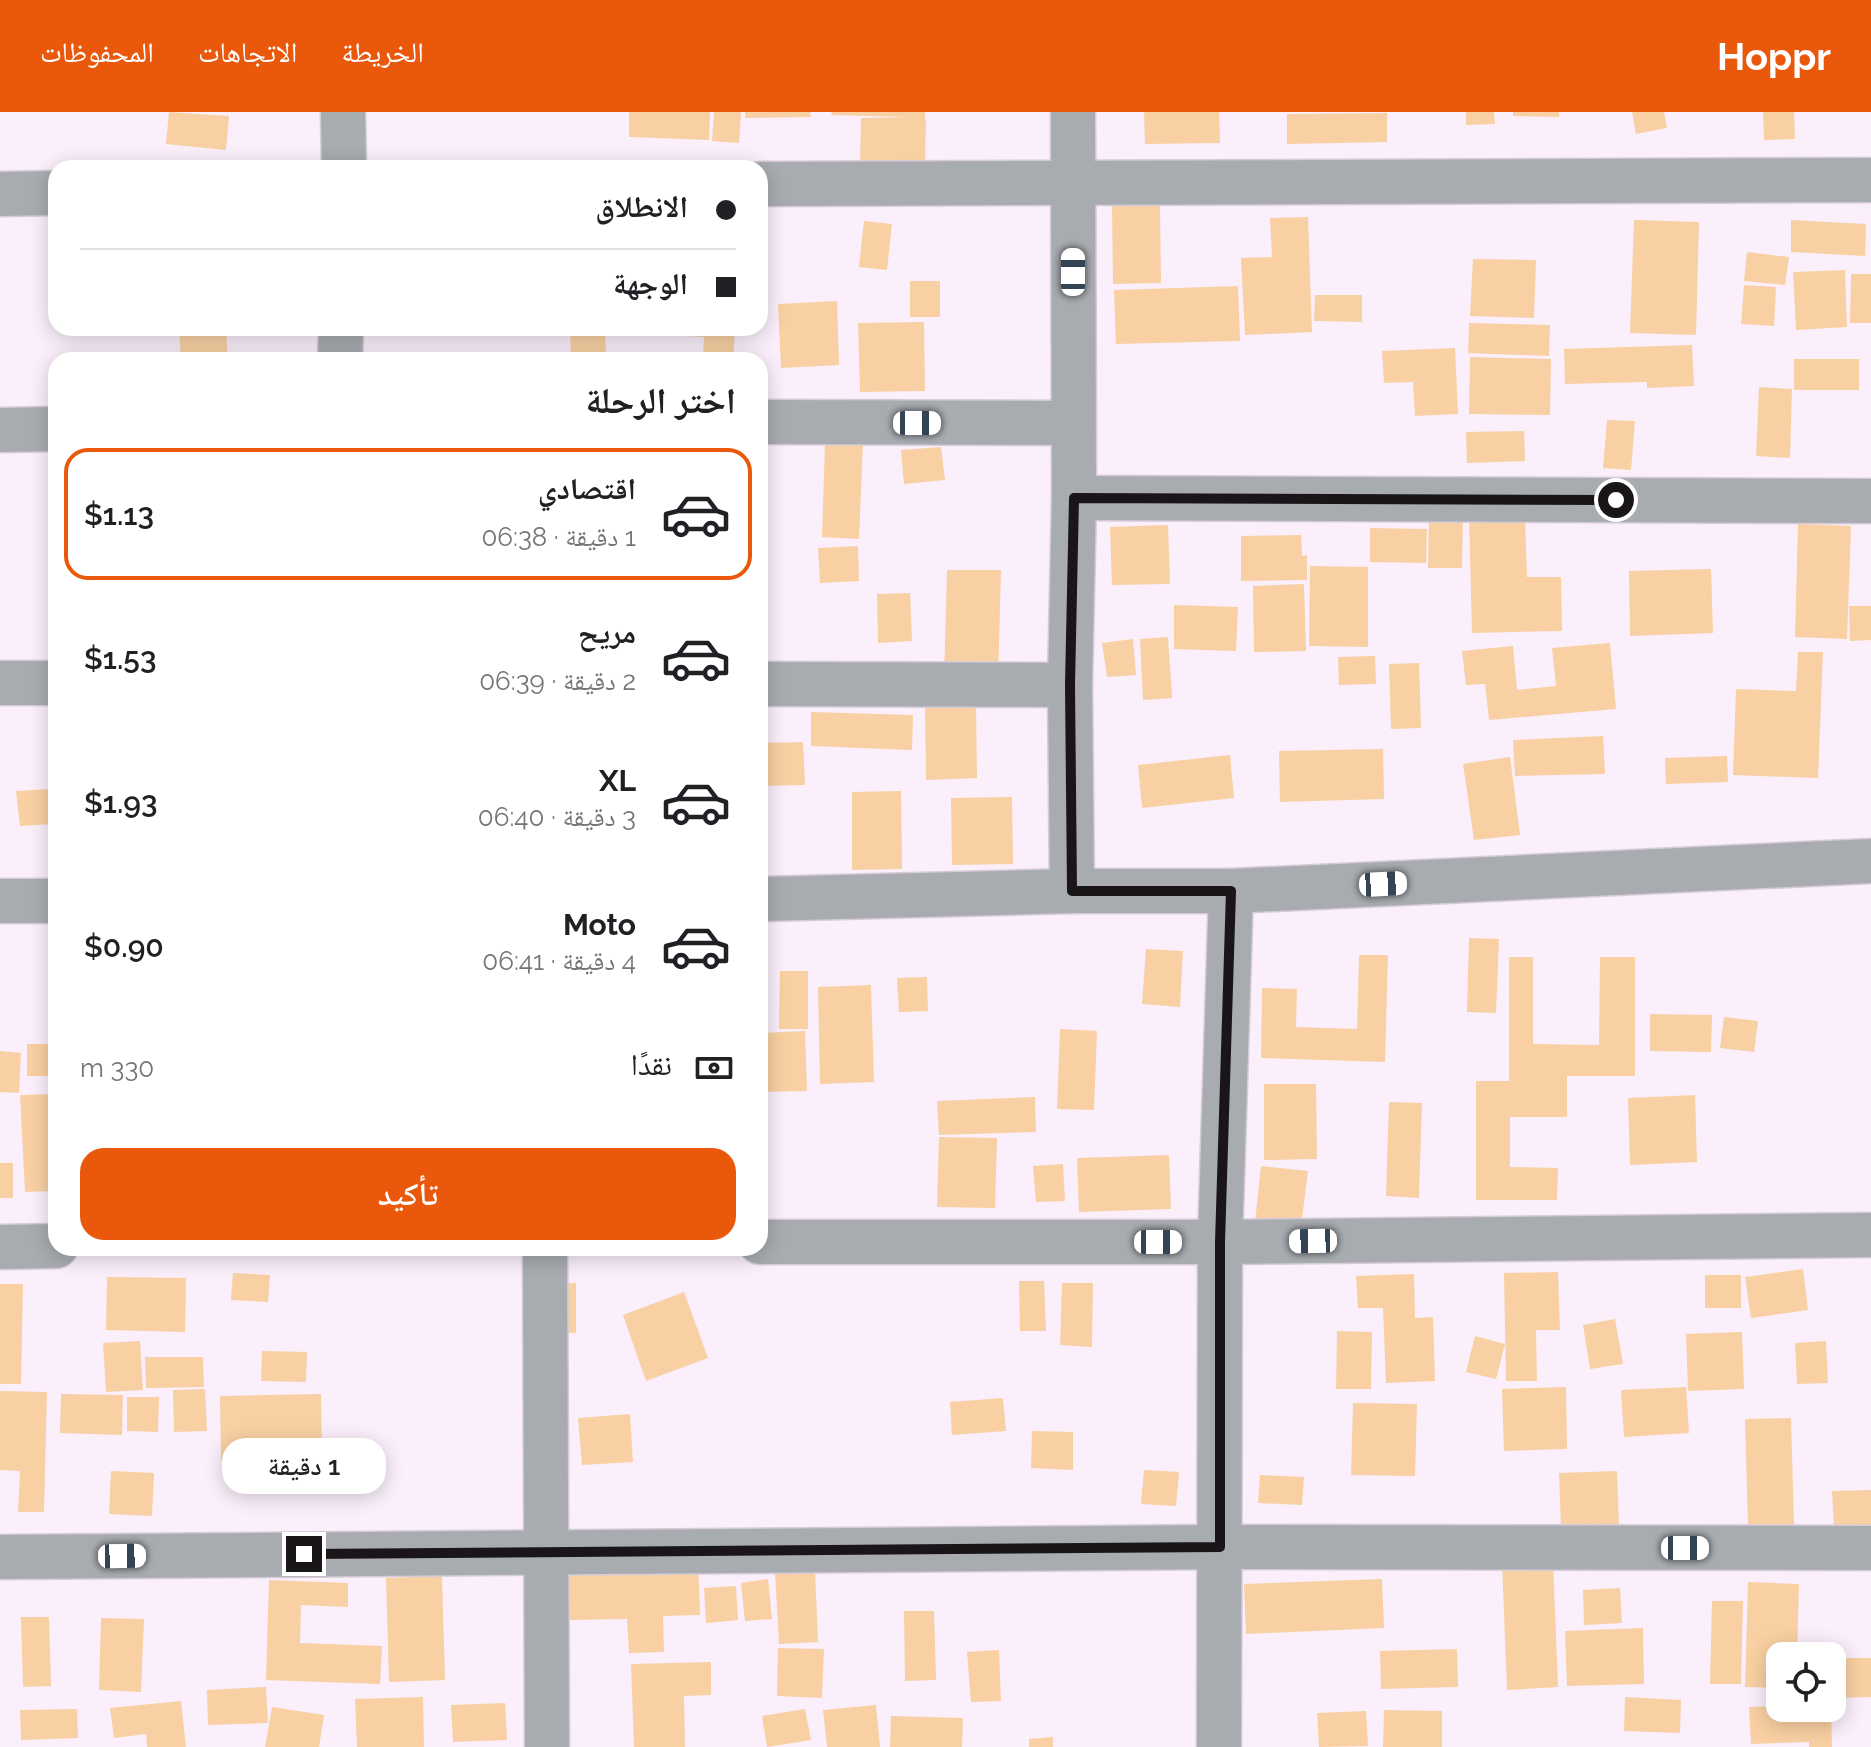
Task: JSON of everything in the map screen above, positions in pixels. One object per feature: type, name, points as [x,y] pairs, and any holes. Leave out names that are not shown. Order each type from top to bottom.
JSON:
[{"type":"street","points":[[343,112],[344,160]]},
{"type":"street","points":[[1072,891],[1073,112]]},
{"type":"street","points":[[768,184],[1871,180]]},
{"type":"street","points":[[0,194],[48,193]]},
{"type":"street","points":[[768,422],[1073,423]]},
{"type":"street","points":[[0,430],[48,429]]},
{"type":"street","points":[[1074,498],[1871,501]]},
{"type":"street","points":[[0,683],[48,683]]},
{"type":"street","points":[[768,684],[1070,685]]},
{"type":"street","points":[[768,899],[1072,891],[1231,891],[1871,861]]},
{"type":"street","points":[[1219,1747],[1220,1242],[1231,891]]},
{"type":"street","points":[[0,901],[48,901]]},
{"type":"street","points":[[768,1242],[1220,1242],[1871,1235]]},
{"type":"street","points":[[0,1247],[48,1246]]},
{"type":"street","points":[[545,1256],[547,1747]]},
{"type":"street","points":[[0,1557],[1220,1547],[1871,1548]]},
{"type":"building","points":[[169,112],[229,116],[226,150],[166,144]]},
{"type":"building","points":[[629,112],[710,112],[709,140],[629,137]]},
{"type":"building","points":[[714,112],[741,112],[739,143],[712,141]]},
{"type":"building","points":[[745,112],[810,112],[811,117],[745,118]]},
{"type":"building","points":[[832,112],[925,112],[925,164],[860,163],[861,118],[911,117],[831,115]]},
{"type":"building","points":[[1144,112],[1219,112],[1220,143],[1145,144]]},
{"type":"building","points":[[1466,112],[1494,112],[1495,124],[1466,125]]},
{"type":"building","points":[[1513,112],[1559,112],[1559,117],[1513,116]]},
{"type":"building","points":[[1632,112],[1664,112],[1667,128],[1636,134]]},
{"type":"building","points":[[1763,112],[1794,112],[1795,139],[1764,140]]},
{"type":"building","points":[[1387,113],[1387,142],[1287,144],[1287,114]]},
{"type":"building","points":[[1160,205],[1161,283],[1113,284],[1112,206]]},
{"type":"building","points":[[1308,217],[1312,332],[1245,335],[1241,258],[1272,257],[1270,218]]},
{"type":"building","points":[[1634,220],[1699,222],[1696,335],[1630,333]]},
{"type":"building","points":[[1791,220],[1866,224],[1865,256],[1791,252]]},
{"type":"building","points":[[864,221],[892,224],[887,270],[859,267]]},
{"type":"building","points":[[1747,252],[1789,257],[1785,285],[1744,281]]},
{"type":"building","points":[[1473,259],[1536,260],[1534,318],[1470,316]]},
{"type":"building","points":[[1845,270],[1847,327],[1796,330],[1793,272]]},
{"type":"building","points":[[1851,274],[1871,274],[1871,323],[1850,323]]},
{"type":"building","points":[[910,281],[940,281],[940,317],[910,317]]},
{"type":"building","points":[[1744,285],[1776,287],[1774,326],[1741,324]]},
{"type":"building","points":[[1238,286],[1240,341],[1116,344],[1114,290]]},
{"type":"building","points":[[1315,295],[1362,295],[1362,322],[1314,321]]},
{"type":"building","points":[[837,301],[839,365],[781,368],[778,304]]},
{"type":"building","points":[[924,322],[925,391],[860,392],[858,323]]},
{"type":"building","points":[[1469,323],[1550,325],[1549,356],[1468,353]]},
{"type":"building","points":[[180,336],[226,336],[228,352],[180,352]]},
{"type":"building","points":[[570,336],[605,336],[606,352],[571,352]]},
{"type":"building","points":[[686,336],[734,336],[734,352],[703,352],[704,337]]},
{"type":"building","points":[[1692,345],[1694,386],[1647,388],[1647,382],[1565,384],[1564,349]]},
{"type":"building","points":[[1455,348],[1458,414],[1415,416],[1413,382],[1384,383],[1382,351]]},
{"type":"building","points":[[1470,357],[1551,359],[1550,415],[1469,414]]},
{"type":"building","points":[[1794,359],[1859,359],[1859,390],[1794,390]]},
{"type":"building","points":[[1759,387],[1792,389],[1790,458],[1756,456]]},
{"type":"building","points":[[1607,420],[1635,421],[1631,470],[1603,468]]},
{"type":"building","points":[[1524,431],[1525,461],[1467,463],[1466,432]]},
{"type":"building","points":[[825,441],[863,443],[859,539],[822,537]]},
{"type":"building","points":[[941,447],[945,480],[904,484],[901,450]]},
{"type":"building","points":[[1429,509],[1463,510],[1462,568],[1428,568]]},
{"type":"building","points":[[1525,516],[1527,577],[1561,577],[1562,631],[1472,633],[1469,517]]},
{"type":"building","points":[[1798,524],[1851,526],[1847,639],[1795,637]]},
{"type":"building","points":[[1168,525],[1170,584],[1112,585],[1110,527]]},
{"type":"building","points":[[1370,528],[1427,529],[1426,563],[1370,562]]},
{"type":"building","points":[[1301,535],[1302,556],[1307,555],[1307,580],[1241,581],[1241,536]]},
{"type":"building","points":[[858,546],[859,581],[820,583],[818,548]]},
{"type":"building","points":[[1310,566],[1368,567],[1368,647],[1309,646]]},
{"type":"building","points":[[1711,569],[1713,633],[1630,636],[1629,571]]},
{"type":"building","points":[[947,570],[1001,570],[998,680],[944,678]]},
{"type":"building","points":[[1304,584],[1306,651],[1254,652],[1253,586]]},
{"type":"building","points":[[910,593],[912,641],[878,643],[877,594]]},
{"type":"building","points":[[1174,605],[1238,607],[1236,651],[1174,649]]},
{"type":"building","points":[[1849,606],[1871,606],[1871,640],[1850,641]]},
{"type":"building","points":[[1168,637],[1172,698],[1143,700],[1140,639]]},
{"type":"building","points":[[1133,639],[1136,675],[1107,677],[1102,643]]},
{"type":"building","points":[[1610,643],[1616,709],[1489,720],[1485,684],[1466,685],[1462,651],[1513,646],[1517,690],[1556,686],[1552,648]]},
{"type":"building","points":[[1798,652],[1823,652],[1818,778],[1733,775],[1736,689],[1796,691]]},
{"type":"building","points":[[1375,656],[1376,684],[1339,685],[1338,657]]},
{"type":"building","points":[[1419,663],[1421,728],[1391,729],[1389,664]]},
{"type":"building","points":[[976,704],[977,778],[926,780],[925,705]]},
{"type":"building","points":[[811,712],[913,715],[912,750],[811,746]]},
{"type":"building","points":[[1603,736],[1605,774],[1515,776],[1513,740]]},
{"type":"building","points":[[803,742],[805,785],[768,786],[768,743]]},
{"type":"building","points":[[1383,749],[1384,799],[1280,802],[1279,751]]},
{"type":"building","points":[[1230,755],[1234,798],[1142,808],[1138,765]]},
{"type":"building","points":[[1727,756],[1728,782],[1666,784],[1665,758]]},
{"type":"building","points":[[1510,757],[1520,835],[1474,840],[1463,764]]},
{"type":"building","points":[[48,789],[48,824],[20,826],[16,791]]},
{"type":"building","points":[[901,791],[902,869],[852,870],[852,792]]},
{"type":"building","points":[[1012,797],[1013,864],[952,865],[951,798]]},
{"type":"building","points":[[1469,938],[1499,939],[1496,1013],[1467,1012]]},
{"type":"building","points":[[1146,949],[1183,951],[1180,1007],[1142,1004]]},
{"type":"building","points":[[1359,955],[1388,955],[1385,1062],[1261,1058],[1262,988],[1297,989],[1296,1027],[1357,1029]]},
{"type":"building","points":[[1509,957],[1533,957],[1533,1044],[1599,1045],[1600,957],[1635,957],[1635,1076],[1567,1076],[1567,1117],[1510,1117],[1510,1167],[1558,1168],[1557,1200],[1476,1200],[1476,1081],[1509,1081]]},
{"type":"building","points":[[780,971],[808,971],[808,1029],[779,1029]]},
{"type":"building","points":[[927,977],[928,1011],[899,1012],[897,978]]},
{"type":"building","points":[[871,985],[874,1082],[820,1084],[818,987]]},
{"type":"building","points":[[1650,1014],[1712,1015],[1711,1052],[1650,1051]]},
{"type":"building","points":[[1724,1017],[1758,1021],[1754,1052],[1720,1048]]},
{"type":"building","points":[[1060,1029],[1097,1031],[1094,1110],[1057,1109]]},
{"type":"building","points":[[805,1031],[807,1091],[768,1092],[768,1033]]},
{"type":"building","points":[[27,1044],[48,1044],[48,1076],[27,1076]]},
{"type":"building","points":[[0,1051],[21,1053],[19,1093],[0,1092]]},
{"type":"building","points":[[1264,1084],[1316,1084],[1317,1159],[1264,1160]]},
{"type":"building","points":[[48,1094],[48,1191],[25,1192],[20,1095]]},
{"type":"building","points":[[1695,1095],[1697,1162],[1630,1165],[1628,1098]]},
{"type":"building","points":[[1035,1097],[1036,1132],[939,1135],[937,1101]]},
{"type":"building","points":[[1389,1102],[1422,1103],[1419,1198],[1386,1196]]},
{"type":"building","points":[[939,1137],[997,1138],[995,1208],[937,1207]]},
{"type":"building","points":[[1169,1155],[1171,1209],[1079,1212],[1077,1158]]},
{"type":"building","points":[[0,1163],[13,1163],[13,1198],[0,1198]]},
{"type":"building","points":[[1063,1164],[1065,1201],[1036,1202],[1033,1166]]},
{"type":"building","points":[[1261,1166],[1308,1171],[1301,1227],[1255,1222]]},
{"type":"building","points":[[1803,1269],[1808,1310],[1751,1318],[1745,1277]]},
{"type":"building","points":[[1558,1272],[1560,1330],[1536,1330],[1537,1381],[1506,1381],[1504,1273]]},
{"type":"building","points":[[233,1273],[270,1275],[268,1302],[231,1300]]},
{"type":"building","points":[[1414,1274],[1415,1318],[1433,1317],[1435,1381],[1386,1383],[1383,1308],[1358,1308],[1356,1276]]},
{"type":"building","points":[[1705,1275],[1741,1275],[1741,1308],[1705,1308]]},
{"type":"building","points":[[107,1277],[186,1278],[185,1332],[106,1330]]},
{"type":"building","points":[[1019,1281],[1044,1281],[1046,1331],[1020,1331]]},
{"type":"building","points":[[555,1283],[576,1283],[576,1333],[555,1333]]},
{"type":"building","points":[[1062,1283],[1093,1283],[1092,1347],[1060,1345]]},
{"type":"building","points":[[0,1284],[23,1284],[21,1384],[0,1384]]},
{"type":"building","points":[[684,1292],[708,1358],[646,1381],[623,1315]]},
{"type":"building","points":[[1615,1319],[1623,1364],[1590,1369],[1583,1325]]},
{"type":"building","points":[[1337,1331],[1372,1332],[1371,1389],[1336,1389]]},
{"type":"building","points":[[1742,1332],[1744,1389],[1688,1391],[1686,1334]]},
{"type":"building","points":[[1475,1336],[1505,1344],[1496,1379],[1466,1372]]},
{"type":"building","points":[[140,1341],[143,1390],[106,1392],[103,1343]]},
{"type":"building","points":[[1826,1341],[1828,1383],[1797,1384],[1795,1343]]},
{"type":"building","points":[[262,1351],[307,1352],[306,1382],[261,1381]]},
{"type":"building","points":[[145,1357],[203,1357],[204,1387],[146,1388]]},
{"type":"building","points":[[1566,1387],[1567,1449],[1504,1451],[1502,1389]]},
{"type":"building","points":[[1686,1387],[1689,1433],[1624,1437],[1621,1390]]},
{"type":"building","points":[[205,1389],[207,1431],[174,1432],[173,1390]]},
{"type":"building","points":[[0,1391],[47,1392],[44,1512],[18,1512],[20,1471],[0,1470]]},
{"type":"building","points":[[61,1394],[123,1395],[122,1435],[60,1433]]},
{"type":"building","points":[[321,1394],[322,1458],[221,1460],[220,1396]]},
{"type":"building","points":[[127,1397],[159,1397],[158,1432],[127,1431]]},
{"type":"building","points":[[1003,1398],[1006,1431],[952,1435],[950,1402]]},
{"type":"building","points":[[1353,1403],[1417,1404],[1415,1476],[1351,1475]]},
{"type":"building","points":[[630,1414],[633,1462],[582,1465],[578,1418]]},
{"type":"building","points":[[1791,1418],[1794,1525],[1748,1526],[1745,1419]]},
{"type":"building","points":[[1032,1431],[1073,1432],[1073,1470],[1031,1468]]},
{"type":"building","points":[[1144,1470],[1179,1472],[1176,1506],[1141,1504]]},
{"type":"building","points":[[111,1471],[154,1473],[152,1516],[109,1514]]},
{"type":"building","points":[[1617,1471],[1619,1525],[1561,1527],[1559,1473]]},
{"type":"building","points":[[1260,1475],[1304,1477],[1302,1505],[1258,1503]]},
{"type":"building","points":[[1871,1490],[1871,1529],[1834,1530],[1832,1491]]},
{"type":"building","points":[[698,1557],[700,1615],[663,1616],[664,1652],[629,1653],[627,1619],[567,1620],[565,1561]]},
{"type":"building","points":[[1553,1561],[1558,1687],[1507,1690],[1502,1562]]},
{"type":"building","points":[[815,1570],[818,1642],[779,1644],[775,1572]]},
{"type":"building","points":[[442,1576],[445,1680],[389,1682],[386,1578]]},
{"type":"building","points":[[768,1579],[772,1619],[745,1621],[741,1583]]},
{"type":"building","points":[[1382,1579],[1384,1628],[1246,1634],[1244,1584]]},
{"type":"building","points":[[269,1580],[348,1583],[348,1607],[301,1605],[300,1643],[382,1646],[380,1684],[266,1680]]},
{"type":"building","points":[[1748,1582],[1799,1584],[1797,1642],[1766,1642],[1766,1688],[1745,1687]]},
{"type":"building","points":[[736,1586],[738,1620],[706,1623],[704,1588]]},
{"type":"building","points":[[1620,1588],[1622,1623],[1584,1625],[1583,1590]]},
{"type":"building","points":[[1712,1601],[1743,1601],[1741,1684],[1710,1684]]},
{"type":"building","points":[[904,1611],[934,1611],[936,1680],[905,1681]]},
{"type":"building","points":[[21,1617],[49,1617],[51,1686],[23,1687]]},
{"type":"building","points":[[101,1618],[144,1619],[141,1692],[99,1690]]},
{"type":"building","points":[[1643,1628],[1644,1684],[1567,1686],[1565,1631]]},
{"type":"building","points":[[778,1648],[824,1649],[822,1698],[777,1696]]},
{"type":"building","points":[[1457,1649],[1458,1687],[1381,1689],[1380,1651]]},
{"type":"building","points":[[999,1650],[1001,1701],[971,1702],[967,1652]]},
{"type":"building","points":[[1846,1658],[1871,1658],[1871,1697],[1846,1698]]},
{"type":"building","points":[[711,1662],[711,1695],[684,1696],[685,1747],[634,1747],[631,1664]]},
{"type":"building","points":[[266,1687],[268,1723],[208,1725],[207,1690]]},
{"type":"building","points":[[423,1697],[424,1747],[357,1747],[355,1699]]},
{"type":"building","points":[[1625,1697],[1681,1700],[1680,1733],[1624,1731]]},
{"type":"building","points":[[181,1701],[186,1747],[147,1747],[146,1734],[114,1738],[110,1708]]},
{"type":"building","points":[[505,1703],[507,1740],[453,1742],[451,1705]]},
{"type":"building","points":[[876,1705],[880,1747],[827,1747],[823,1710]]},
{"type":"building","points":[[1766,1706],[1766,1722],[1831,1722],[1832,1747],[1809,1747],[1809,1742],[1751,1744],[1749,1707]]},
{"type":"building","points":[[272,1707],[324,1715],[319,1747],[265,1747]]},
{"type":"building","points":[[77,1709],[78,1738],[21,1740],[20,1710]]},
{"type":"building","points":[[805,1709],[811,1740],[767,1747],[762,1716]]},
{"type":"building","points":[[1384,1710],[1442,1711],[1442,1747],[1383,1747]]},
{"type":"building","points":[[1366,1711],[1368,1746],[1319,1747],[1317,1713]]},
{"type":"building","points":[[891,1716],[963,1718],[962,1747],[890,1747]]},
{"type":"building","points":[[1053,1737],[1053,1747],[1029,1747],[1029,1739]]},
{"type":"route","points":[[304,1554],[1220,1547],[1220,1242],[1231,891],[1072,891],[1070,685],[1074,498],[1616,500]]}]
